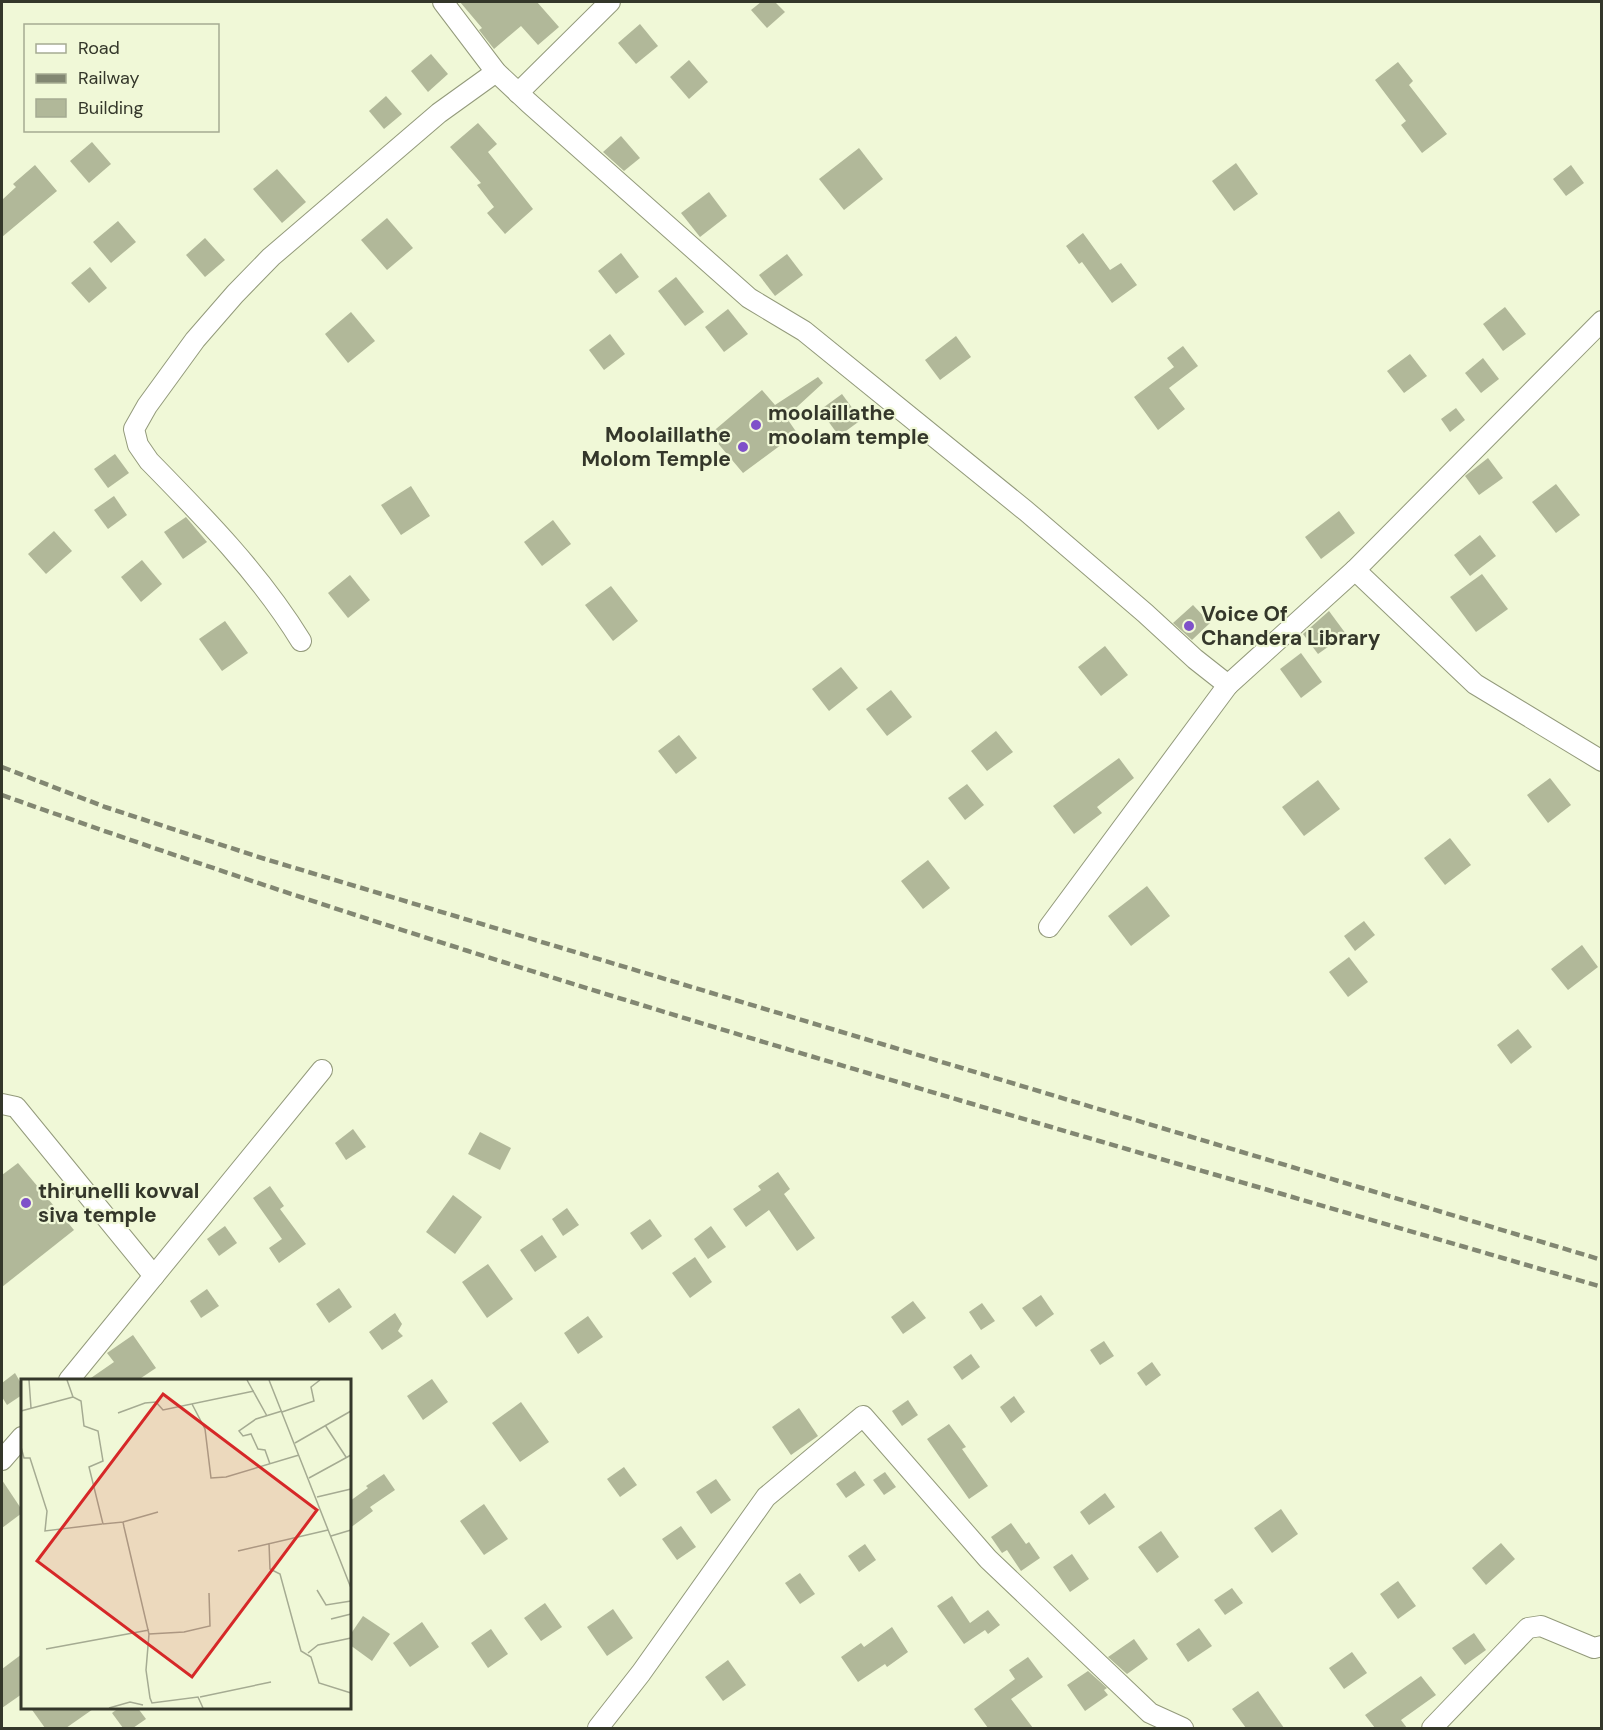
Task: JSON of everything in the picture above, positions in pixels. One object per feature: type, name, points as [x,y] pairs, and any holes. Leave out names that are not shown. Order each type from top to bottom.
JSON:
[{"type":"street","points":[[443,2],[496,72],[749,298],[804,331],[1026,511],[1195,659],[1228,685]]},
{"type":"street","points":[[518,93],[610,2]]},
{"type":"street","points":[[301,641],[236,553],[149,461],[138,445],[134,429],[147,406],[195,340],[235,294],[271,258],[439,113],[496,72]]},
{"type":"street","points":[[1049,927],[1228,685],[1355,570],[1602,321]]},
{"type":"street","points":[[1355,570],[1475,684],[1602,761]]},
{"type":"street","points":[[70,1379],[322,1070]]},
{"type":"street","points":[[2,1104],[16,1107],[154,1276]]},
{"type":"street","points":[[598,1728],[641,1673],[766,1497],[863,1416],[1004,1575],[1150,1713],[1183,1728]]},
{"type":"street","points":[[2,1460],[21,1438]]},
{"type":"street","points":[[1432,1728],[1528,1628],[1541,1626],[1594,1648],[1602,1646]]},
{"type":"building","points":[[460,2],[537,2],[559,27],[538,45],[521,26],[494,49],[479,30],[482,28]]},
{"type":"building","points":[[761,2],[775,2],[785,12],[767,28],[751,10]]},
{"type":"building","points":[[640,24],[658,46],[636,64],[618,43]]},
{"type":"building","points":[[431,54],[448,74],[428,92],[411,71]]},
{"type":"building","points":[[689,60],[708,82],[689,99],[670,77]]},
{"type":"building","points":[[1398,62],[1413,81],[1409,85],[1447,134],[1422,153],[1401,125],[1406,121],[1375,80]]},
{"type":"building","points":[[386,96],[402,114],[384,129],[369,111]]},
{"type":"building","points":[[478,123],[497,144],[488,152],[533,209],[505,234],[487,213],[494,207],[477,185],[481,183],[450,147]]},
{"type":"building","points":[[621,136],[640,158],[624,171],[603,152]]},
{"type":"building","points":[[92,142],[111,164],[89,183],[70,161]]},
{"type":"building","points":[[859,148],[883,179],[844,210],[819,179]]},
{"type":"building","points":[[1236,163],[1258,194],[1234,211],[1212,181]]},
{"type":"building","points":[[35,165],[57,191],[2,237],[2,200],[16,187],[13,184]]},
{"type":"building","points":[[1571,165],[1584,183],[1566,196],[1553,179]]},
{"type":"building","points":[[277,169],[306,202],[282,223],[253,189]]},
{"type":"building","points":[[709,192],[727,216],[700,237],[681,213]]},
{"type":"building","points":[[387,218],[413,248],[387,270],[361,240]]},
{"type":"building","points":[[118,221],[136,242],[111,263],[93,242]]},
{"type":"building","points":[[1083,233],[1110,270],[1121,263],[1137,285],[1112,303],[1082,262],[1079,264],[1066,246]]},
{"type":"building","points":[[205,238],[225,260],[205,277],[186,255]]},
{"type":"building","points":[[621,253],[639,277],[616,294],[598,271]]},
{"type":"building","points":[[787,254],[803,275],[775,296],[759,275]]},
{"type":"building","points":[[90,267],[107,288],[89,303],[71,283]]},
{"type":"building","points":[[676,277],[704,312],[685,326],[658,291]]},
{"type":"building","points":[[1505,307],[1526,334],[1503,351],[1483,324]]},
{"type":"building","points":[[728,309],[748,334],[724,352],[705,327]]},
{"type":"building","points":[[351,312],[375,341],[348,363],[325,334]]},
{"type":"building","points":[[610,334],[625,354],[604,370],[589,350]]},
{"type":"building","points":[[956,336],[971,357],[940,380],[925,360]]},
{"type":"building","points":[[1183,346],[1198,366],[1169,388],[1185,409],[1158,430],[1134,397],[1174,367],[1167,358]]},
{"type":"building","points":[[1410,354],[1427,376],[1404,393],[1387,371]]},
{"type":"building","points":[[1483,358],[1499,379],[1481,393],[1465,373]]},
{"type":"building","name":"moolaillathe moolam temple","points":[[818,377],[823,383],[786,417],[797,433],[743,473],[710,434],[762,390],[775,405]]},
{"type":"building","points":[[842,394],[861,420],[839,436],[820,410]]},
{"type":"building","points":[[1456,408],[1465,420],[1450,432],[1441,419]]},
{"type":"building","points":[[115,454],[129,473],[108,488],[94,469]]},
{"type":"building","points":[[1488,458],[1503,478],[1479,495],[1465,476]]},
{"type":"building","points":[[1556,484],[1580,515],[1556,533],[1532,502]]},
{"type":"building","points":[[411,486],[430,516],[401,535],[381,505]]},
{"type":"building","points":[[114,496],[127,515],[108,529],[94,510]]},
{"type":"building","points":[[1339,511],[1355,533],[1321,559],[1305,537]]},
{"type":"building","points":[[186,517],[207,542],[183,559],[164,532]]},
{"type":"building","points":[[553,520],[571,544],[542,566],[524,542]]},
{"type":"building","points":[[54,531],[72,551],[46,574],[28,554]]},
{"type":"building","points":[[1480,535],[1496,556],[1470,576],[1454,555]]},
{"type":"building","points":[[142,560],[162,584],[141,602],[121,577]]},
{"type":"building","points":[[1482,574],[1508,609],[1476,632],[1450,597]]},
{"type":"building","points":[[350,575],[370,600],[348,618],[328,593]]},
{"type":"building","points":[[611,586],[638,621],[613,641],[585,605]]},
{"type":"building","name":"Voice Of Chandera Library","points":[[1193,605],[1210,623],[1192,640],[1173,623]]},
{"type":"building","points":[[1329,611],[1346,634],[1318,654],[1303,634]]},
{"type":"building","points":[[225,621],[248,653],[222,671],[199,639]]},
{"type":"building","points":[[1105,646],[1128,675],[1101,696],[1078,667]]},
{"type":"building","points":[[1301,653],[1322,682],[1301,698],[1280,669]]},
{"type":"building","points":[[841,667],[858,688],[829,711],[812,689]]},
{"type":"building","points":[[891,690],[912,717],[887,736],[866,709]]},
{"type":"building","points":[[996,731],[1013,752],[987,771],[971,751]]},
{"type":"building","points":[[679,735],[697,758],[676,774],[658,751]]},
{"type":"building","points":[[1119,758],[1134,778],[1097,807],[1102,813],[1074,834],[1053,806]]},
{"type":"building","points":[[1550,778],[1571,805],[1548,823],[1527,795]]},
{"type":"building","points":[[1318,780],[1340,809],[1304,836],[1282,807]]},
{"type":"building","points":[[967,784],[984,805],[965,820],[948,798]]},
{"type":"building","points":[[1450,838],[1471,865],[1445,885],[1424,858]]},
{"type":"building","points":[[928,860],[950,888],[923,909],[901,881]]},
{"type":"building","points":[[1147,886],[1170,916],[1131,946],[1108,916]]},
{"type":"building","points":[[1364,921],[1375,935],[1355,951],[1344,936]]},
{"type":"building","points":[[1582,945],[1598,967],[1568,990],[1551,969]]},
{"type":"building","points":[[1349,957],[1368,982],[1348,997],[1329,972]]},
{"type":"building","points":[[1518,1029],[1532,1047],[1511,1064],[1497,1045]]},
{"type":"building","points":[[353,1129],[366,1147],[346,1160],[335,1143]]},
{"type":"building","points":[[480,1132],[511,1148],[500,1170],[468,1154]]},
{"type":"building","name":"thirunelli kovval siva temple","points":[[18,1163],[74,1230],[2,1287],[2,1175]]},
{"type":"building","points":[[778,1172],[790,1189],[784,1194],[815,1238],[797,1251],[769,1210],[746,1227],[733,1209],[761,1190],[758,1186]]},
{"type":"building","points":[[270,1186],[284,1206],[280,1209],[306,1244],[279,1263],[269,1248],[282,1239],[253,1198]]},
{"type":"building","points":[[453,1195],[482,1217],[455,1254],[426,1232]]},
{"type":"building","points":[[567,1208],[579,1225],[563,1236],[552,1219]]},
{"type":"building","points":[[650,1219],[662,1236],[642,1250],[630,1233]]},
{"type":"building","points":[[225,1226],[237,1243],[219,1256],[207,1239]]},
{"type":"building","points":[[711,1226],[726,1247],[708,1259],[694,1239]]},
{"type":"building","points":[[542,1235],[557,1257],[535,1272],[520,1250]]},
{"type":"building","points":[[695,1257],[712,1282],[690,1298],[672,1273]]},
{"type":"building","points":[[488,1264],[513,1299],[487,1318],[462,1282]]},
{"type":"building","points":[[339,1288],[352,1307],[329,1323],[316,1304]]},
{"type":"building","points":[[207,1289],[219,1306],[201,1318],[190,1301]]},
{"type":"building","points":[[1041,1295],[1054,1314],[1036,1327],[1022,1308]]},
{"type":"building","points":[[913,1301],[926,1318],[903,1334],[891,1317]]},
{"type":"building","points":[[982,1303],[995,1321],[981,1330],[969,1312]]},
{"type":"building","points":[[395,1313],[402,1324],[398,1331],[403,1336],[382,1350],[369,1332]]},
{"type":"building","points":[[588,1316],[603,1337],[578,1354],[564,1333]]},
{"type":"building","points":[[133,1335],[156,1368],[140,1379],[89,1379],[114,1362],[107,1353]]},
{"type":"building","points":[[1104,1341],[1114,1356],[1100,1365],[1090,1350]]},
{"type":"building","points":[[971,1354],[980,1367],[962,1380],[953,1367]]},
{"type":"building","points":[[1152,1362],[1161,1375],[1146,1386],[1137,1373]]},
{"type":"building","points":[[15,1373],[21,1383],[21,1396],[7,1405],[2,1397],[2,1383]]},
{"type":"building","points":[[432,1379],[448,1402],[423,1420],[407,1396]]},
{"type":"building","points":[[1014,1396],[1025,1412],[1011,1423],[1000,1407]]},
{"type":"building","points":[[908,1400],[918,1415],[902,1426],[892,1411]]},
{"type":"building","points":[[521,1402],[549,1442],[520,1462],[492,1423]]},
{"type":"building","points":[[799,1408],[818,1436],[791,1455],[772,1427]]},
{"type":"building","points":[[949,1424],[966,1447],[962,1449],[988,1486],[969,1499],[927,1439]]},
{"type":"building","points":[[624,1467],[637,1485],[620,1497],[607,1479]]},
{"type":"building","points":[[855,1471],[865,1485],[846,1498],[836,1484]]},
{"type":"building","points":[[885,1472],[896,1487],[884,1495],[873,1480]]},
{"type":"building","points":[[384,1474],[395,1490],[370,1507],[373,1511],[351,1527],[351,1500],[368,1488],[366,1486]]},
{"type":"building","points":[[716,1479],[731,1500],[711,1514],[696,1492]]},
{"type":"building","points":[[2,1480],[21,1508],[21,1514],[2,1528]]},
{"type":"building","points":[[1105,1493],[1115,1507],[1089,1525],[1080,1512]]},
{"type":"building","points":[[484,1504],[508,1539],[484,1555],[460,1521]]},
{"type":"building","points":[[1281,1509],[1298,1534],[1272,1553],[1254,1528]]},
{"type":"building","points":[[1011,1523],[1026,1544],[1029,1542],[1040,1558],[1021,1571],[1007,1550],[1002,1553],[991,1537]]},
{"type":"building","points":[[681,1526],[696,1547],[677,1560],[662,1539]]},
{"type":"building","points":[[1161,1531],[1179,1557],[1157,1573],[1138,1547]]},
{"type":"building","points":[[1501,1543],[1515,1559],[1486,1585],[1472,1568]]},
{"type":"building","points":[[865,1544],[876,1560],[859,1572],[848,1556]]},
{"type":"building","points":[[1072,1554],[1089,1579],[1070,1592],[1053,1567]]},
{"type":"building","points":[[800,1573],[815,1594],[800,1604],[785,1583]]},
{"type":"building","points":[[1398,1581],[1416,1606],[1398,1619],[1380,1594]]},
{"type":"building","points":[[1232,1588],[1243,1603],[1225,1615],[1214,1600]]},
{"type":"building","points":[[952,1596],[970,1623],[988,1610],[1000,1625],[988,1634],[985,1630],[964,1644],[937,1606]]},
{"type":"building","points":[[545,1603],[562,1627],[541,1641],[524,1618]]},
{"type":"building","points":[[613,1609],[633,1638],[607,1656],[587,1627]]},
{"type":"building","points":[[363,1616],[390,1634],[372,1661],[351,1646],[351,1634]]},
{"type":"building","points":[[422,1622],[439,1647],[410,1667],[393,1643]]},
{"type":"building","points":[[892,1627],[908,1652],[887,1667],[885,1664],[858,1682],[841,1657],[861,1643],[864,1647]]},
{"type":"building","points":[[1199,1628],[1212,1646],[1188,1662],[1176,1644]]},
{"type":"building","points":[[491,1629],[508,1654],[488,1668],[471,1643]]},
{"type":"building","points":[[1474,1633],[1486,1650],[1465,1665],[1452,1648]]},
{"type":"building","points":[[1134,1639],[1148,1659],[1127,1674],[1108,1657]]},
{"type":"building","points":[[1352,1652],[1367,1673],[1344,1689],[1329,1668]]},
{"type":"building","points":[[21,1655],[21,1695],[2,1708],[2,1669]]},
{"type":"building","points":[[1028,1657],[1043,1677],[1011,1699],[1033,1728],[988,1728],[974,1709],[1015,1679],[1009,1670]]},
{"type":"building","points":[[728,1660],[746,1685],[723,1701],[705,1677]]},
{"type":"building","points":[[1088,1671],[1107,1688],[1104,1690],[1108,1695],[1085,1711],[1067,1685]]},
{"type":"building","points":[[1421,1676],[1436,1695],[1401,1720],[1407,1728],[1375,1728],[1365,1715]]},
{"type":"building","points":[[1258,1691],[1284,1728],[1246,1728],[1232,1709]]},
{"type":"building","points":[[31,1709],[93,1709],[66,1728],[45,1728]]},
{"type":"building","points":[[117,1709],[138,1709],[146,1719],[133,1728],[123,1728],[112,1713]]},
{"type":"railway","points":[[2,767],[105,807],[265,859],[1602,1260]]},
{"type":"railway","points":[[2,795],[398,929],[598,991],[999,1112],[1602,1287]]},
{"type":"place","name":"moolaillathe moolam temple","points":[[756,425]]},
{"type":"place","name":"Moolaillathe Molom Temple","points":[[743,447]]},
{"type":"place","name":"Voice Of Chandera Library","points":[[1189,626]]},
{"type":"place","name":"thirunelli kovval siva temple","points":[[26,1203]]}]
